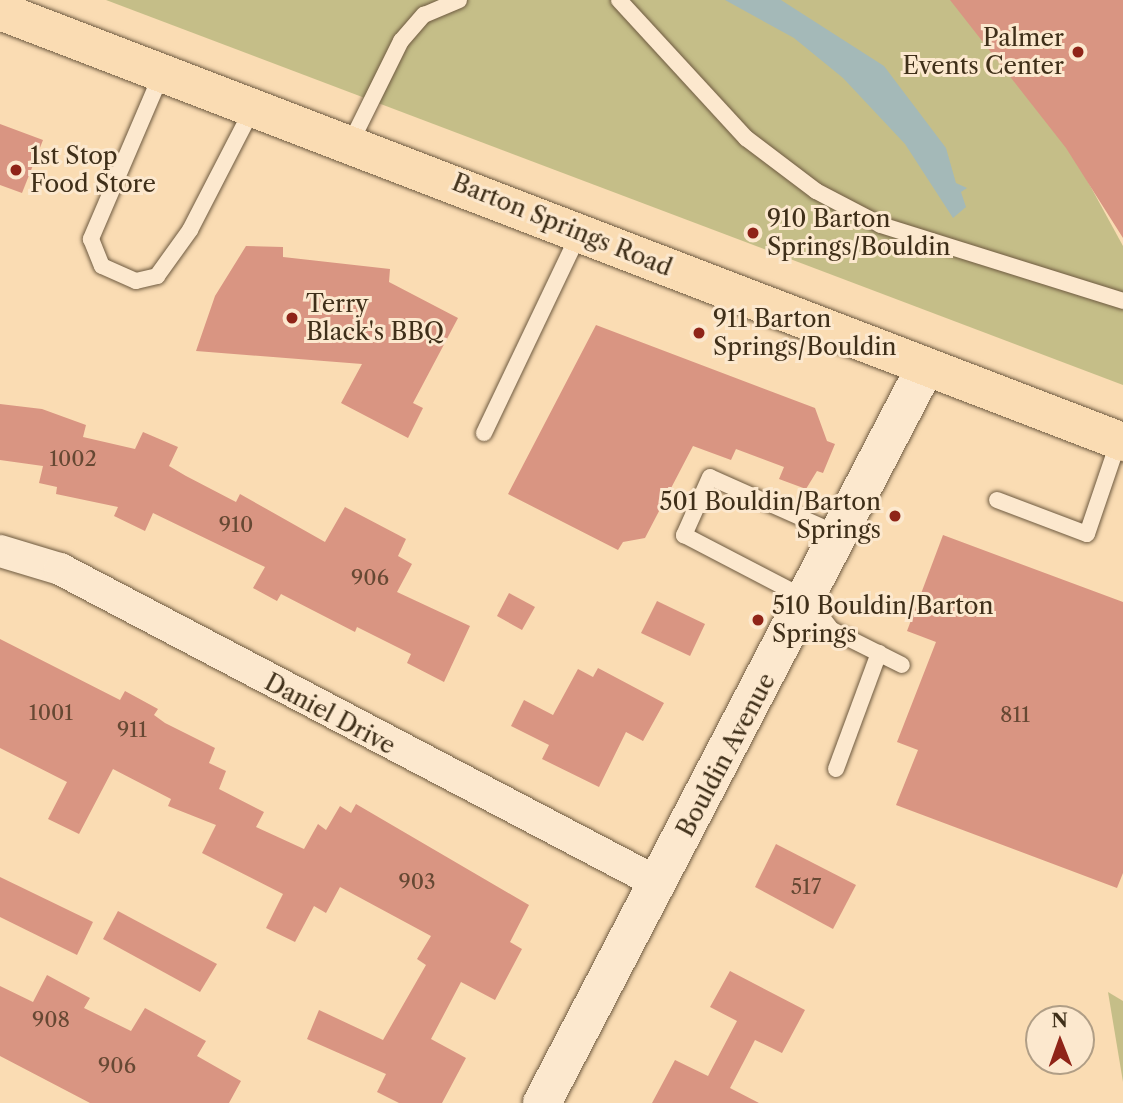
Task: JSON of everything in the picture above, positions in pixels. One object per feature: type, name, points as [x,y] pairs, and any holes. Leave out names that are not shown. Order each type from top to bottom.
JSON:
[{"type":"main road","name":"Barton Springs Road","points":[[0,11],[351,142],[925,368],[1121,441]]},
{"type":"street","name":"Bouldin Avenue","points":[[542,1103],[809,600],[925,368]]},
{"type":"street","name":"Daniel Drive","points":[[0,551],[60,569],[658,883]]},
{"type":"lane","points":[[351,142],[401,41],[424,15],[459,0]]},
{"type":"lane","points":[[619,0],[746,138],[816,191],[881,225],[1123,301]]},
{"type":"lane","points":[[163,71],[91,239],[102,266],[136,281],[157,276],[190,230],[254,105]]},
{"type":"lane","points":[[484,433],[580,232]]},
{"type":"lane","points":[[997,500],[1087,534],[1121,441]]},
{"type":"lane","points":[[842,536],[710,477],[684,535],[809,600],[832,630],[902,665]]},
{"type":"lane","points":[[836,769],[879,653]]},
{"type":"shaded area","points":[[106,0],[953,0],[1069,147],[1123,246],[1123,385]]},
{"type":"shaded area","points":[[725,0],[781,0],[884,66],[946,148],[956,183],[967,188],[961,192],[966,207],[953,218],[905,144],[843,78],[794,38]]},
{"type":"shaded area","points":[[1108,992],[1123,1001],[1123,1082]]},
{"type":"building","points":[[950,0],[1123,0],[1123,238],[1066,148]]},
{"type":"building","name":"1st Stop Food Store","points":[[0,124],[43,140],[22,193],[0,185]]},
{"type":"building","points":[[246,246],[283,247],[283,257],[390,269],[389,282],[458,318],[413,403],[423,408],[408,438],[341,403],[362,364],[196,351],[215,296]]},
{"type":"building","points":[[596,325],[815,408],[827,441],[835,444],[823,473],[817,471],[806,489],[779,479],[784,467],[736,449],[731,460],[693,446],[645,538],[623,542],[618,550],[508,494]]},
{"type":"building","points":[[0,404],[42,409],[86,425],[83,437],[135,449],[143,432],[178,447],[169,466],[236,502],[240,494],[325,542],[345,507],[406,539],[398,556],[412,564],[397,592],[470,626],[444,682],[407,663],[411,654],[357,627],[355,632],[281,594],[277,601],[253,588],[265,567],[153,513],[145,531],[114,516],[118,507],[56,494],[57,487],[39,483],[43,466],[0,460]]},
{"type":"building","points":[[943,535],[1123,602],[1123,873],[1117,888],[896,805],[918,750],[897,742],[936,642],[907,631]]},
{"type":"building","points":[[509,593],[535,607],[522,630],[497,616]]},
{"type":"building","points":[[657,601],[705,624],[690,656],[641,633]]},
{"type":"building","points":[[0,639],[120,700],[125,691],[158,709],[154,715],[165,723],[215,748],[209,763],[226,771],[219,789],[264,812],[256,827],[304,849],[318,824],[326,830],[340,806],[351,813],[356,804],[529,905],[510,942],[522,949],[495,1000],[461,982],[431,1039],[466,1058],[442,1103],[399,1103],[377,1092],[386,1074],[307,1039],[319,1010],[383,1040],[426,965],[417,959],[431,936],[340,887],[326,913],[314,906],[295,942],[266,928],[283,894],[202,853],[216,825],[168,806],[171,799],[113,769],[79,834],[48,819],[67,782],[0,748]]},
{"type":"building","points":[[598,668],[664,703],[643,741],[626,732],[599,787],[542,759],[549,745],[511,726],[524,700],[553,715],[578,669],[593,677]]},
{"type":"building","points":[[776,844],[856,885],[833,929],[755,887]]},
{"type":"building","points":[[0,877],[93,922],[77,955],[0,917]]},
{"type":"building","points":[[118,911],[217,964],[200,992],[103,939]]},
{"type":"building","points":[[730,971],[805,1010],[782,1053],[755,1040],[730,1088],[759,1103],[652,1103],[675,1060],[708,1076],[737,1021],[710,1007]]},
{"type":"building","points":[[47,975],[90,998],[84,1008],[131,1031],[145,1008],[206,1041],[197,1056],[241,1081],[229,1103],[90,1103],[0,1056],[0,986],[33,1002]]},
{"type":"place","name":"Palmer Events Center","points":[[1078,52]]},
{"type":"place","name":"1st Stop Food Store","points":[[16,170]]},
{"type":"place","name":"910 Barton Springs/Bouldin","points":[[753,233]]},
{"type":"place","name":"Terry Black's BBQ","points":[[292,318]]},
{"type":"place","name":"911 Barton Springs/Bouldin","points":[[699,333]]},
{"type":"place","name":"501 Bouldin/Barton Springs","points":[[895,516]]},
{"type":"place","name":"510 Bouldin/Barton Springs","points":[[758,620]]}]
